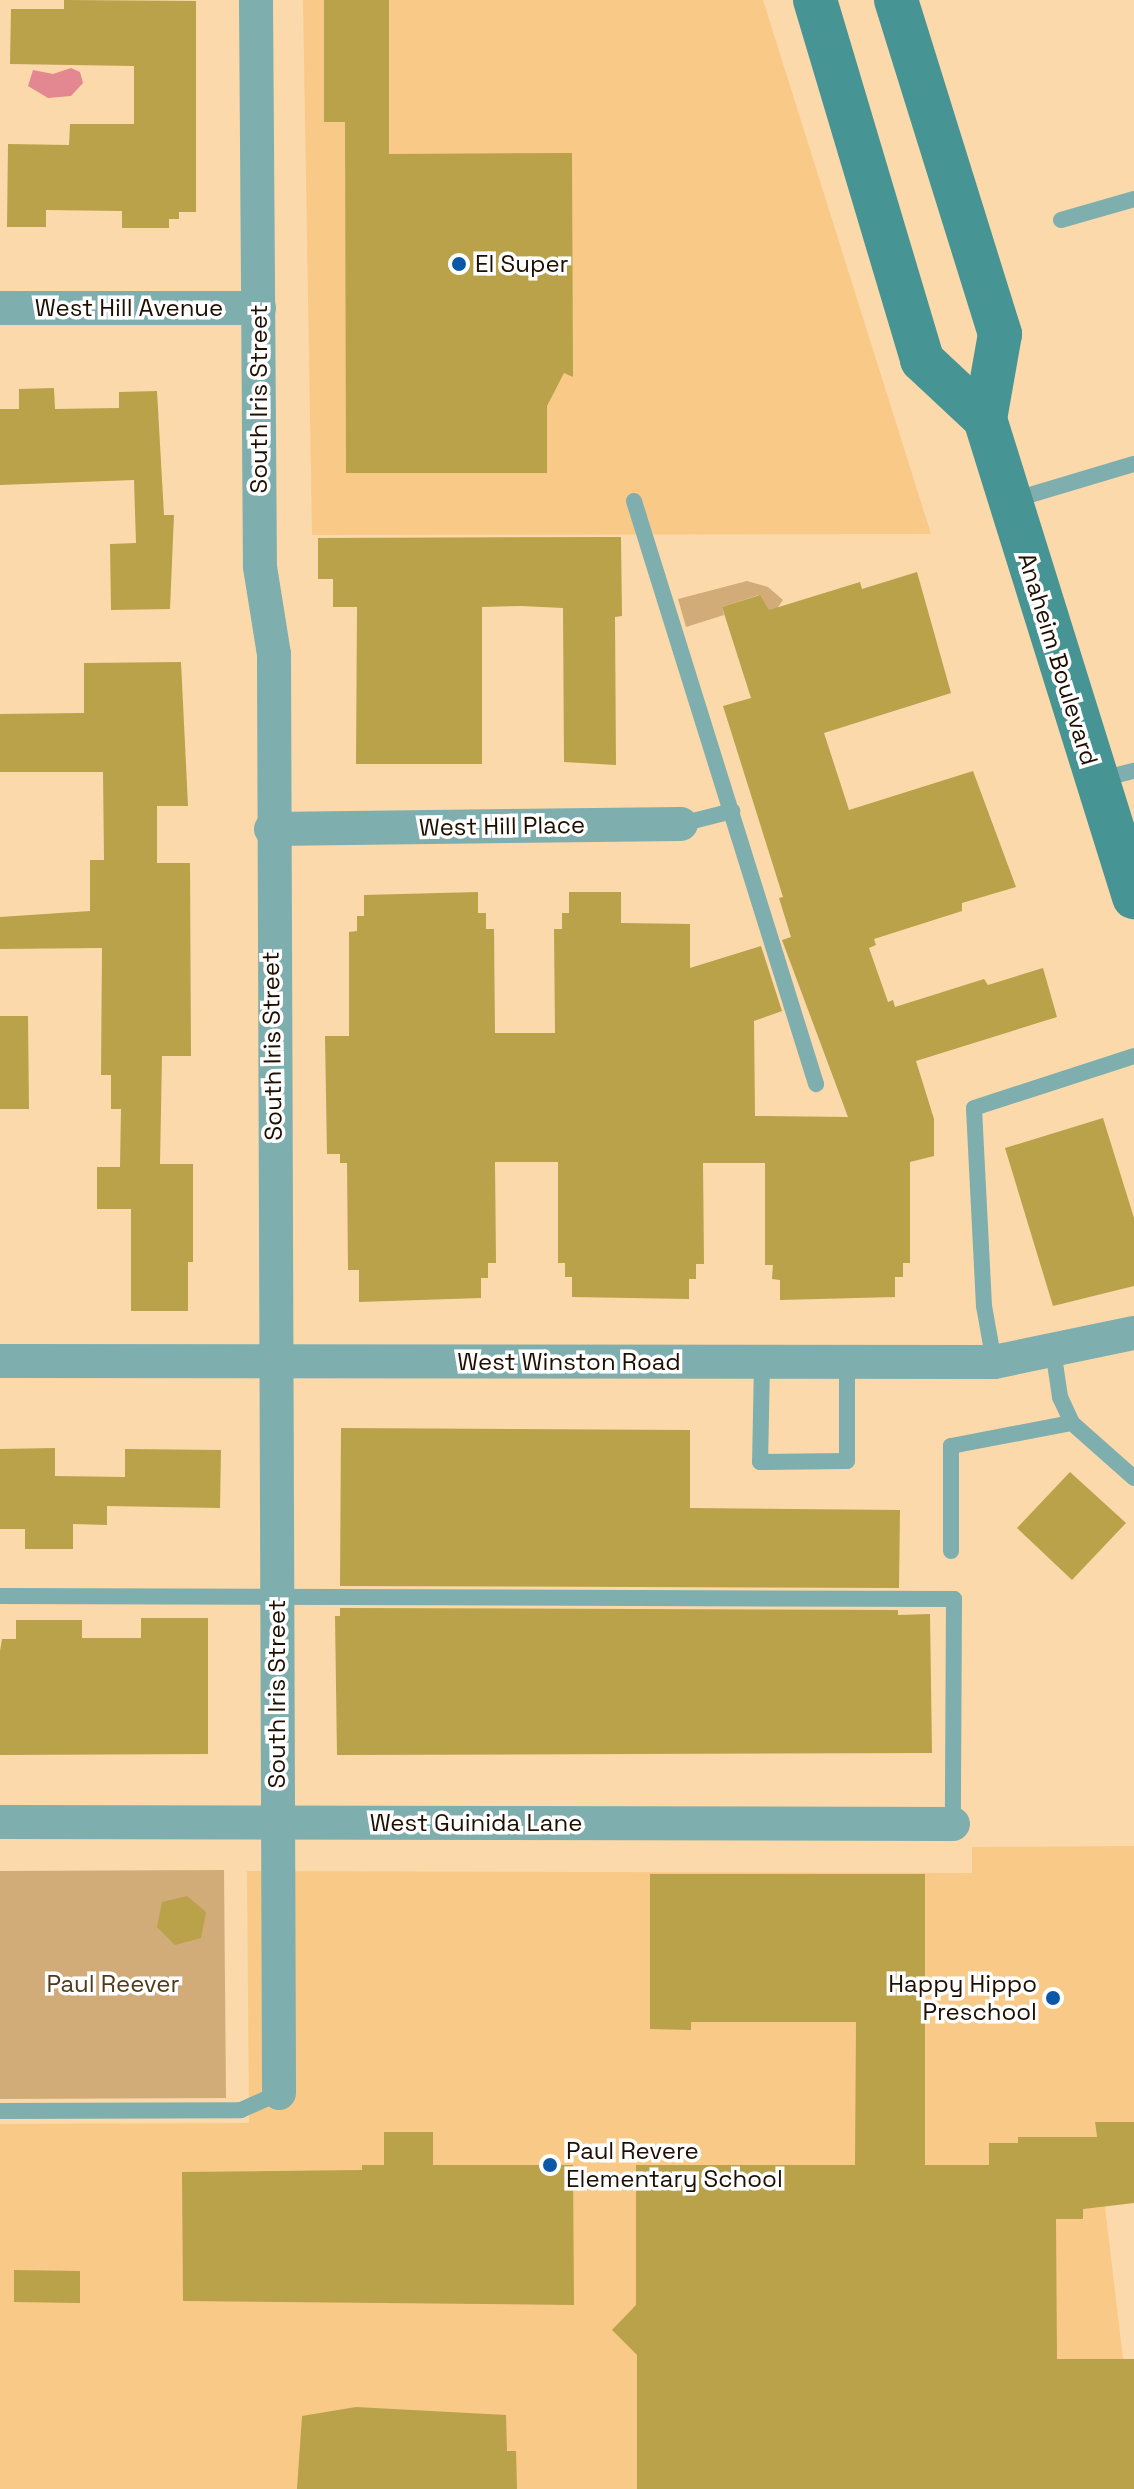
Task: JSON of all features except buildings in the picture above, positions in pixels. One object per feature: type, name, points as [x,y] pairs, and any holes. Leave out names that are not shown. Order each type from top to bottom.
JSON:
[{"type":"main road","points":[[815,0],[922,360],[985,419]]},
{"type":"main road","name":"Anaheim Boulevard","points":[[896,0],[1000,334],[985,419],[1009,501],[1115,776],[1134,897]]},
{"type":"street","name":"South Iris Street","points":[[256,0],[260,567],[274,654],[271,829],[279,2093]]},
{"type":"street","name":"West Hill Avenue","points":[[0,308],[259,308]]},
{"type":"street","name":"West Hill Place","points":[[271,829],[681,824]]},
{"type":"street","name":"West Winston Road","points":[[0,1361],[994,1362],[1134,1333]]},
{"type":"street","name":"West Guinida Lane","points":[[0,1822],[953,1824]]},
{"type":"lane","points":[[1061,220],[1134,199]]},
{"type":"lane","points":[[1009,501],[1134,464]]},
{"type":"lane","points":[[634,501],[816,1084]]},
{"type":"lane","name":"West Hill Place","points":[[681,824],[732,811]]},
{"type":"lane","points":[[994,1362],[984,1306],[974,1108],[1134,1056]]},
{"type":"lane","points":[[1053,1350],[1060,1397],[1072,1423],[1134,1478]]},
{"type":"lane","points":[[762,1362],[760,1462],[847,1461],[847,1362]]},
{"type":"lane","points":[[951,1551],[951,1446],[1072,1423]]},
{"type":"lane","points":[[0,1596],[954,1599],[953,1824]]},
{"type":"lane","points":[[0,2111],[241,2110],[279,2093]]},
{"type":"shaded area","points":[[303,0],[763,0],[931,534],[312,535]]},
{"type":"shaded area","points":[[71,68],[80,72],[83,83],[71,96],[48,98],[28,86],[33,70],[53,74]]},
{"type":"shaded area","name":"Paul Revere Elementary School","points":[[1134,1846],[1134,2122],[1095,2123],[1134,2451],[1134,2489],[0,2489],[0,2124],[249,2123],[247,1871],[972,1873],[972,1847]]},
{"type":"green space","points":[[747,581],[768,587],[783,600],[771,617],[759,595],[722,607],[724,615],[686,627],[678,599]]},
{"type":"green space","name":"Paul Reever","points":[[224,1870],[226,2098],[0,2099],[0,1871]]},
{"type":"place","name":"El Super","points":[[459,264]]},
{"type":"place","name":"Happy Hippo Preschool","points":[[1053,1998]]},
{"type":"place","name":"Paul Revere Elementary School","points":[[550,2165]]}]
